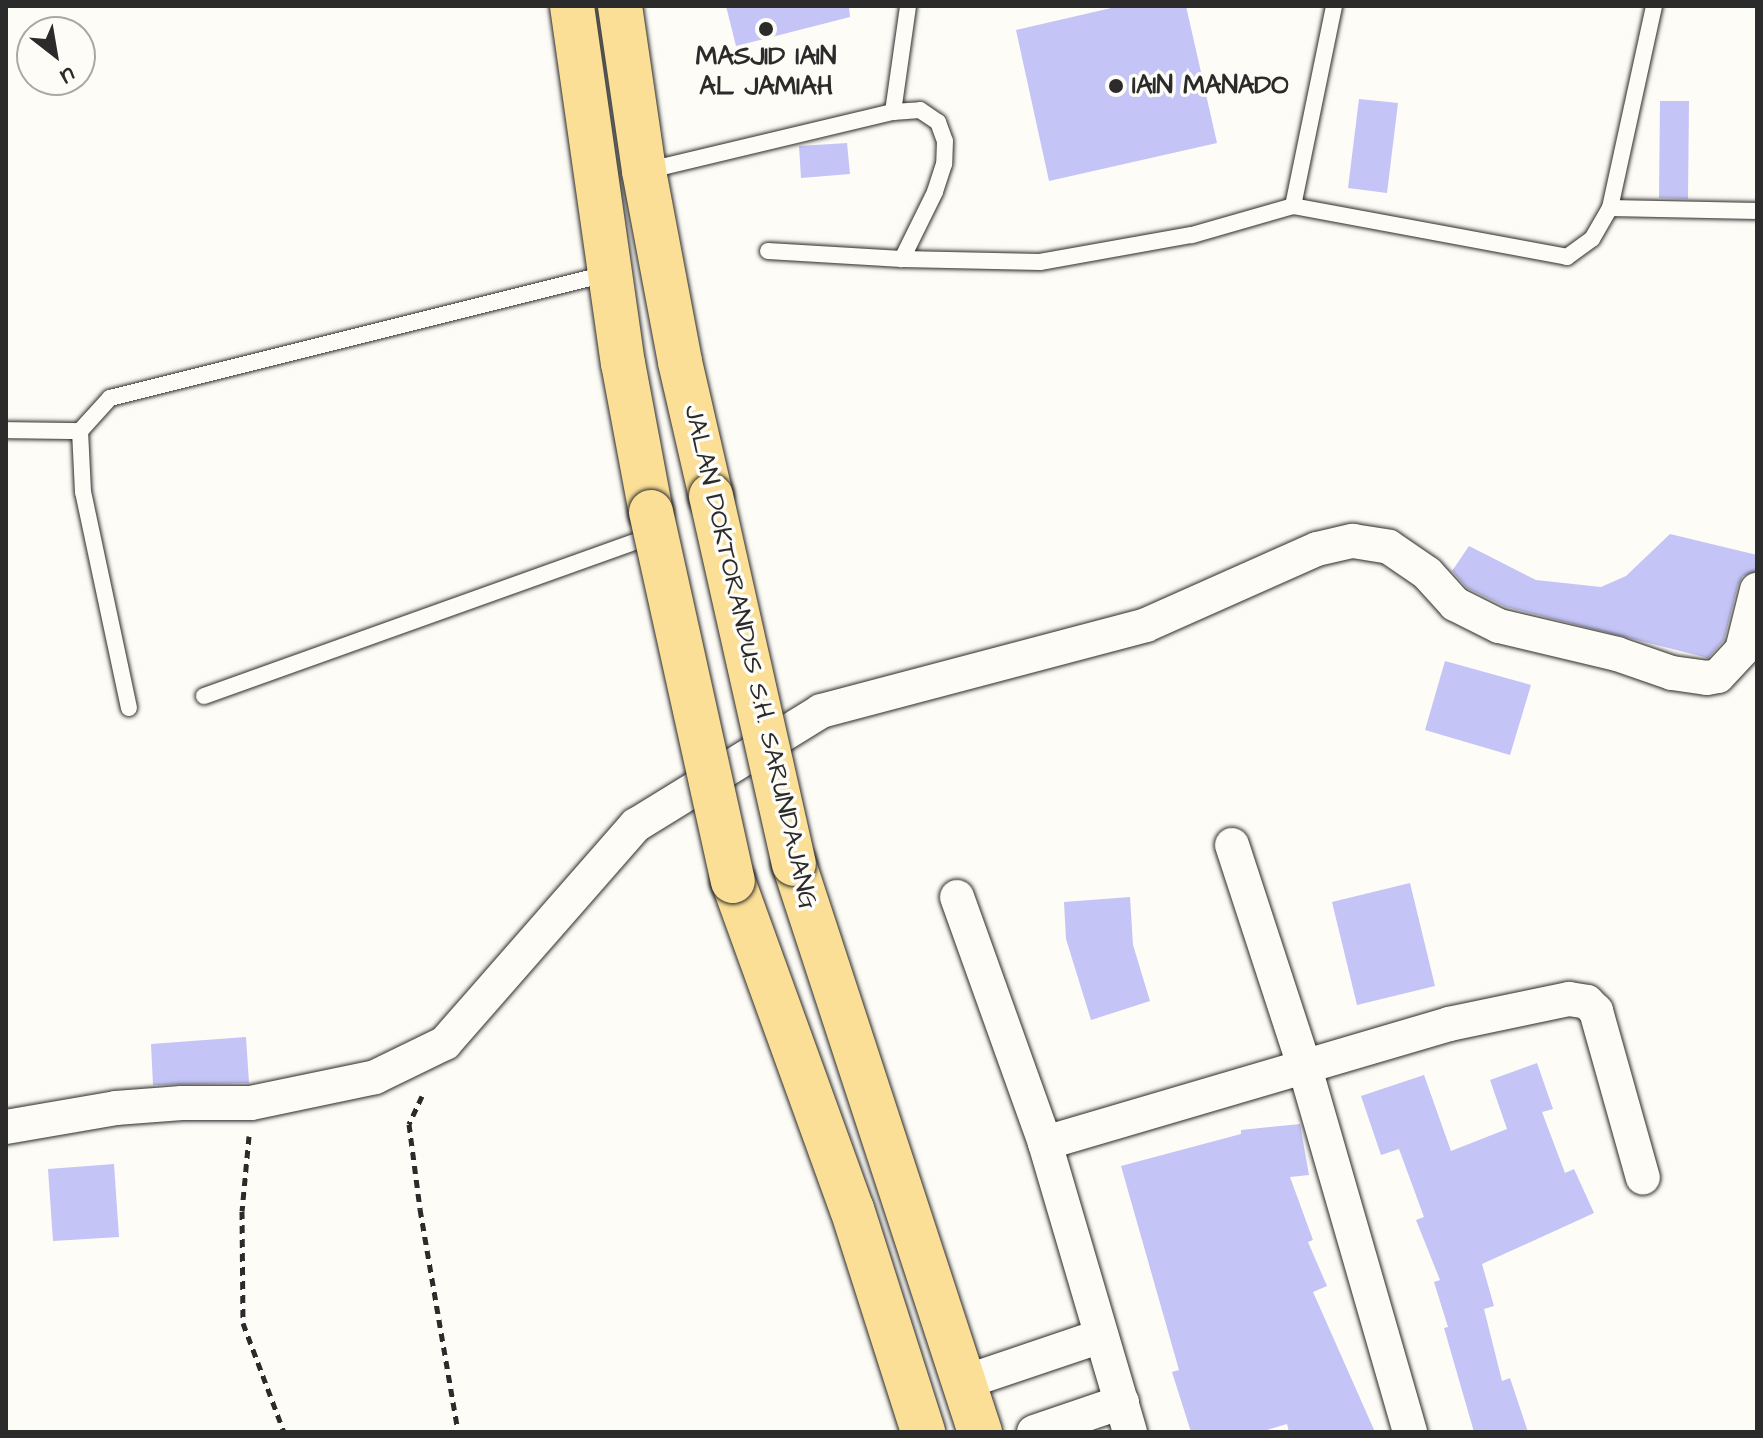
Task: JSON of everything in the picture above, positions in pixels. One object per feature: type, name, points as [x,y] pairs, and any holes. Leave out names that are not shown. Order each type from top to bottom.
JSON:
[{"type":"highway","points":[[572,6],[623,363],[653,523],[733,881],[852,1209],[923,1432]]},
{"type":"highway","name":"JALAN DOKTORANDUS S.H. SARUNDAJANG","points":[[620,6],[644,171],[680,362],[794,864],[980,1432]]},
{"type":"street","points":[[6,1127],[116,1108],[182,1103],[251,1103],[375,1077],[445,1043],[636,825],[821,711],[1146,625],[1317,549],[1353,541],[1389,547],[1427,573],[1455,604],[1499,626],[1617,654],[1672,673],[1707,678],[1718,676],[1742,650],[1757,590]]},
{"type":"street","points":[[1232,845],[1305,1068],[1410,1432]]},
{"type":"street","points":[[957,897],[1045,1143],[1126,1417],[1034,1432]]},
{"type":"street","points":[[1045,1143],[1449,1024],[1569,999],[1587,1002],[1596,1011],[1643,1178]]},
{"type":"street","points":[[965,1382],[1101,1336]]},
{"type":"lane","points":[[893,112],[908,6]]},
{"type":"lane","points":[[1293,206],[1334,6]]},
{"type":"lane","points":[[768,251],[902,259],[1040,262],[1192,235],[1293,206],[1567,257],[1592,239],[1610,208],[1654,6]]},
{"type":"lane","points":[[644,171],[893,112],[920,110],[938,122],[945,141],[944,164],[935,192],[902,259]]},
{"type":"lane","points":[[1610,208],[1757,211]]},
{"type":"lane","points":[[129,708],[83,492],[80,431],[110,398],[611,273]]},
{"type":"lane","points":[[6,430],[80,431]]},
{"type":"lane","points":[[204,696],[653,523]]},
{"type":"path","points":[[445,1043],[409,1124],[420,1209],[458,1432]]},
{"type":"path","points":[[251,1103],[242,1211],[243,1323],[284,1432]]},
{"type":"building","name":"MASJID IAIN AL JAMIAH","points":[[726,6],[849,6],[850,17],[736,46]]},
{"type":"building","name":"IAIN MANADO","points":[[1120,6],[1186,6],[1217,143],[1049,181],[1016,30]]},
{"type":"building","points":[[1359,99],[1398,103],[1387,193],[1348,188]]},
{"type":"building","points":[[1660,101],[1689,101],[1688,199],[1659,198]]},
{"type":"building","points":[[847,143],[850,174],[801,178],[799,146]]},
{"type":"building","points":[[1670,534],[1757,555],[1757,571],[1743,576],[1724,640],[1708,658],[1506,607],[1467,588],[1452,571],[1469,546],[1536,580],[1601,587],[1626,576]]},
{"type":"building","points":[[1445,661],[1531,685],[1510,755],[1425,730]]},
{"type":"building","points":[[1410,883],[1435,986],[1357,1005],[1332,902]]},
{"type":"building","points":[[1130,897],[1133,945],[1150,1001],[1091,1020],[1066,939],[1064,902]]},
{"type":"building","points":[[246,1037],[249,1083],[153,1085],[151,1044]]},
{"type":"building","points":[[1537,1063],[1553,1109],[1542,1112],[1565,1173],[1574,1169],[1594,1213],[1482,1264],[1494,1306],[1484,1309],[1502,1381],[1510,1378],[1528,1432],[1474,1432],[1444,1328],[1448,1327],[1434,1282],[1440,1280],[1416,1220],[1424,1217],[1399,1149],[1381,1155],[1361,1096],[1424,1075],[1451,1151],[1507,1129],[1490,1080]]},
{"type":"building","points":[[1300,1124],[1309,1175],[1290,1177],[1313,1240],[1308,1242],[1327,1286],[1313,1292],[1375,1432],[1289,1432],[1287,1424],[1260,1432],[1191,1432],[1172,1372],[1179,1370],[1121,1166],[1241,1134],[1241,1130]]},
{"type":"building","points":[[114,1164],[119,1237],[53,1241],[48,1169]]},
{"type":"place","name":"MASJID IAIN AL JAMIAH","points":[[766,29]]},
{"type":"place","name":"IAIN MANADO","points":[[1116,86]]}]
